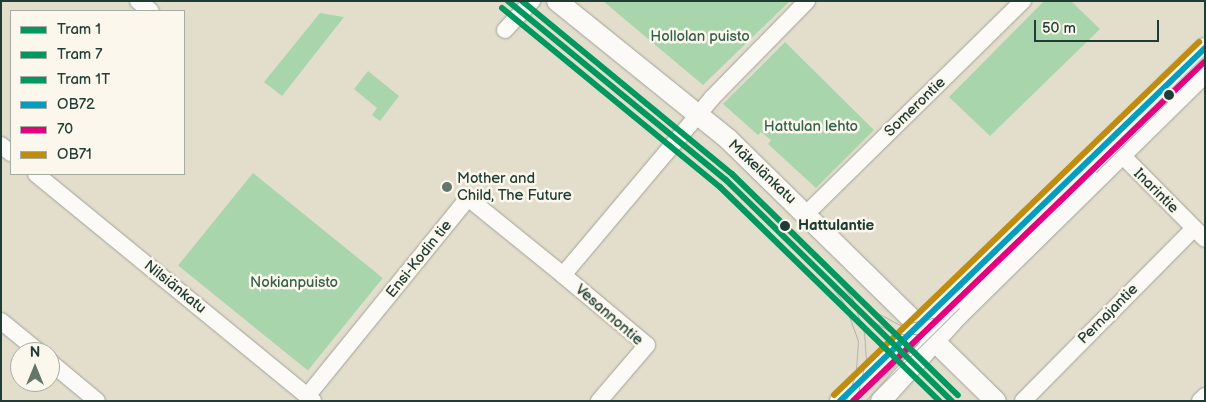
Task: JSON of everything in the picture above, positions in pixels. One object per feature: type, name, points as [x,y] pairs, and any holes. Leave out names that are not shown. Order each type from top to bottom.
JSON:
[{"type":"main road","name":"Mäkelänkatu","points":[[557,1],[698,114],[807,213],[929,332],[996,401]]},
{"type":"main road","points":[[840,401],[929,332],[1115,148],[1205,48]]},
{"type":"main road","points":[[1115,148],[1205,72]]},
{"type":"main road","points":[[881,401],[929,332]]},
{"type":"street","points":[[138,1],[149,10]]},
{"type":"street","points":[[505,30],[532,1]]},
{"type":"street","points":[[563,275],[698,114],[807,1]]},
{"type":"street","name":"Somerontie","points":[[807,213],[1023,1]]},
{"type":"street","name":"Inarintie","points":[[1115,148],[1199,234]]},
{"type":"street","name":"Nilsiänkatu","points":[[37,175],[311,398]]},
{"type":"street","name":"Ensi-Kodin tie","points":[[311,398],[468,198],[563,275]]},
{"type":"street","name":"Pernajantie","points":[[1023,401],[1199,234]]},
{"type":"street","name":"Vesannontie","points":[[563,275],[647,345],[599,401]]},
{"type":"street","points":[[1,321],[27,342]]},
{"type":"street","points":[[60,370],[97,401]]},
{"type":"street","points":[[1200,401],[1205,396]]},
{"type":"green space","name":"Hollolan puisto","points":[[603,1],[790,1],[703,85]]},
{"type":"green space","points":[[1044,1],[1071,1],[1100,29],[990,136],[949,97]]},
{"type":"green space","points":[[320,13],[344,17],[282,96],[264,82]]},
{"type":"green space","name":"Hattulan lehto","points":[[785,42],[874,130],[816,188],[768,144],[771,140],[761,132],[758,135],[723,104]]},
{"type":"green space","points":[[368,71],[399,96],[380,121],[372,115],[377,108],[354,89]]},
{"type":"green space","name":"Nokianpuisto","points":[[253,173],[383,278],[308,371],[178,265]]},
{"type":"tram line","name":"1","points":[[508,1],[726,180],[952,401]]},
{"type":"tram line","name":"1T","points":[[522,1],[732,174],[958,395]]},
{"type":"tram line","name":"7","points":[[502,8],[720,187],[939,401]]},
{"type":"tram line","points":[[855,401],[1205,55]]},
{"type":"tram line","points":[[1096,172],[1176,93]]},
{"type":"tram line","points":[[834,275],[852,298],[864,332],[866,358],[857,396]]},
{"type":"tram line","points":[[824,276],[845,305],[858,341],[856,373],[846,401]]},
{"type":"tram line","points":[[868,308],[900,325],[934,318]]},
{"type":"tram line","points":[[865,401],[959,308]]},
{"type":"tram line","points":[[867,318],[895,334],[923,334]]},
{"type":"transit line","name":"OB71","points":[[834,395],[1199,42]]},
{"type":"transit line","name":"OB72","points":[[840,401],[1205,48]]},
{"type":"transit line","name":"70","points":[[853,401],[1205,61]]},
{"type":"place","name":"Mother and Child, The Future","points":[[447,187]]},
{"type":"place","name":"Hattulantie","points":[[785,226]]}]
